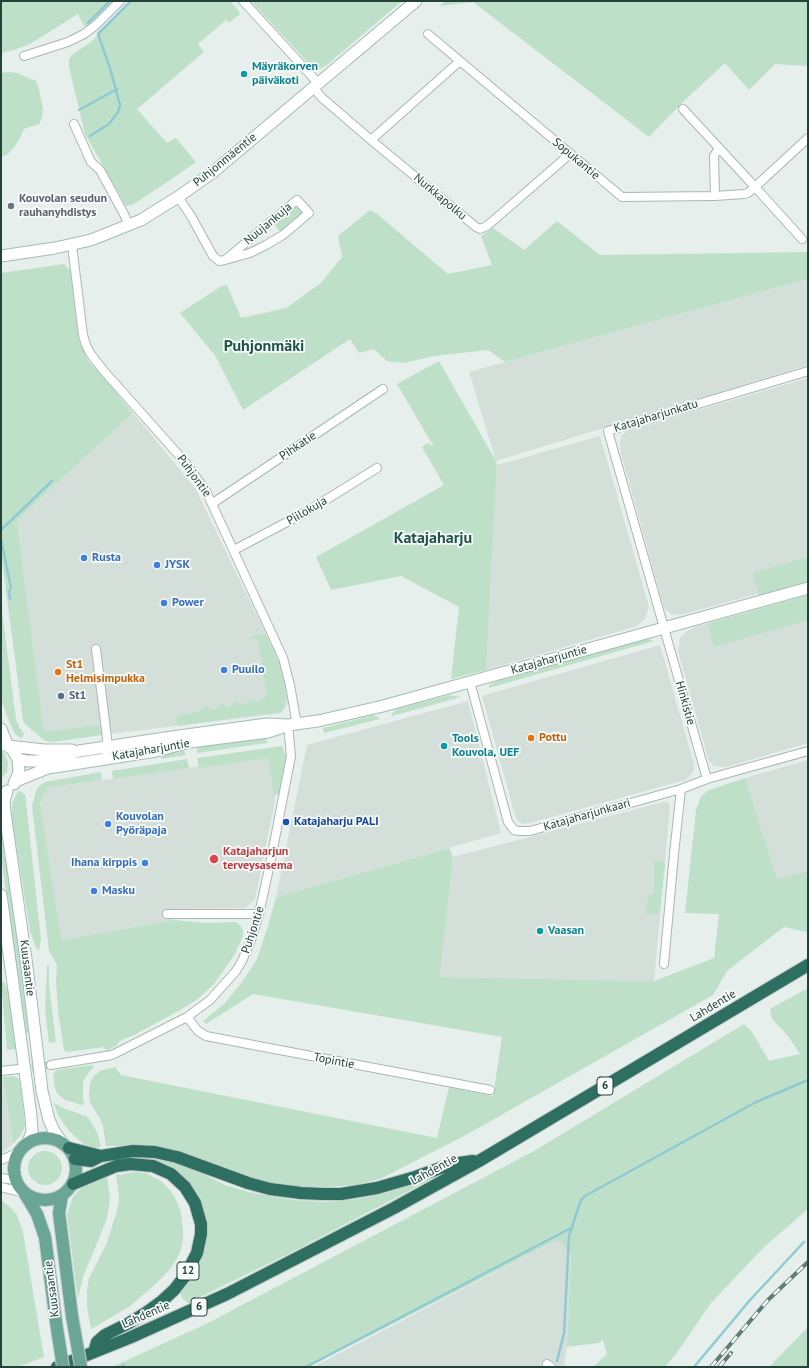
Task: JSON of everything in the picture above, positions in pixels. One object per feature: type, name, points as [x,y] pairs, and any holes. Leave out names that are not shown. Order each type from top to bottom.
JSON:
[{"type":"highway","name":"Lahdentie","points":[[57,1367],[129,1338],[247,1284],[394,1208],[479,1161],[808,965]]},
{"type":"highway","points":[[65,1144],[101,1156]]},
{"type":"highway","points":[[75,1159],[90,1161],[101,1156],[133,1151],[155,1152],[177,1157],[234,1178],[270,1189],[322,1194],[341,1194],[377,1188],[452,1164],[479,1161]]},
{"type":"highway","name":"12","points":[[73,1184],[116,1166],[131,1164],[153,1166],[171,1174],[185,1187],[195,1203],[201,1224],[201,1234],[197,1253],[186,1276],[174,1290],[147,1312],[105,1335],[97,1342],[94,1352]]},
{"type":"main road","points":[[62,1195],[56,1198],[43,1200],[30,1196],[19,1187],[15,1180],[13,1166],[17,1154],[28,1142],[36,1138],[44,1137],[53,1138],[65,1144],[75,1159],[76,1172],[73,1184]]},
{"type":"main road","name":"12","points":[[62,1195],[73,1184]]},
{"type":"main road","name":"Kuusaantie","points":[[25,1193],[34,1206],[45,1237],[63,1367]]},
{"type":"main road","name":"Kuusaantie","points":[[62,1195],[59,1213],[72,1316],[81,1367]]},
{"type":"street","points":[[24,56],[68,42],[84,34],[96,25],[120,1]]},
{"type":"street","name":"Nurkkapolku","points":[[243,1],[316,85],[321,97],[480,229],[487,226],[570,154]]},
{"type":"street","name":"Puhjonmäentie","points":[[1,256],[72,245],[91,240],[141,220],[178,197],[212,173],[416,1]]},
{"type":"street","name":"Sopukantie","points":[[428,34],[622,197],[715,196],[744,194],[756,187]]},
{"type":"street","points":[[371,140],[460,61]]},
{"type":"street","points":[[683,109],[802,239]]},
{"type":"street","points":[[74,124],[91,162],[100,170],[129,226]]},
{"type":"street","points":[[756,187],[808,138]]},
{"type":"street","points":[[715,196],[714,156],[719,148]]},
{"type":"street","points":[[178,197],[191,216],[213,256],[219,261],[224,260]]},
{"type":"street","name":"Nuujankuja","points":[[297,200],[309,213],[283,235],[266,245],[250,253],[224,260],[297,200]]},
{"type":"street","name":"Puhjontie","points":[[51,1065],[112,1055],[187,1017],[210,1000],[236,971],[248,950],[259,914],[291,756],[292,725],[290,685],[283,658],[213,503],[201,481],[193,471],[102,370],[86,345],[83,335],[72,245]]},
{"type":"street","name":"Katajaharjunkatu","points":[[664,628],[608,431],[808,371]]},
{"type":"street","name":"Pihkatie","points":[[213,503],[384,389]]},
{"type":"street","name":"Piilokuja","points":[[234,550],[308,511],[377,468]]},
{"type":"street","name":"Katajaharjuntie","points":[[16,781],[48,768],[156,751],[190,742],[268,732],[292,725],[382,706],[808,588]]},
{"type":"street","name":"Hinkistie","points":[[664,628],[707,779]]},
{"type":"street","points":[[96,649],[107,738],[105,758]]},
{"type":"street","name":"Katajaharjunkaari","points":[[470,682],[508,822],[514,830],[530,830],[681,789],[707,779],[808,751]]},
{"type":"street","name":"Katajaharjuntie","points":[[18,759],[39,761],[106,746],[267,724],[292,725]]},
{"type":"street","points":[[1,729],[5,744],[12,749],[18,759],[20,768],[16,781],[4,792]]},
{"type":"street","points":[[5,744],[44,750],[79,751]]},
{"type":"street","points":[[664,964],[681,789]]},
{"type":"street","name":"Kuusaantie","points":[[4,792],[5,813],[26,959],[42,1092],[49,1120],[54,1131],[65,1144]]},
{"type":"street","name":"Kuusaantie","points":[[1,895],[31,1116],[32,1132],[28,1142]]},
{"type":"street","points":[[167,914],[259,914]]},
{"type":"street","name":"Topintie","points":[[187,1017],[198,1031],[206,1036],[490,1090]]},
{"type":"street","points":[[1,1071],[19,1069]]},
{"type":"street","points":[[1,1160],[17,1154]]},
{"type":"street","points":[[1,1178],[15,1180]]},
{"type":"street","points":[[1,1187],[25,1193]]},
{"type":"shaded area","points":[[808,279],[808,365],[496,461],[469,372]]},
{"type":"shaded area","points":[[808,378],[808,580],[684,614],[672,615],[664,608],[621,453],[620,442],[622,435],[627,431]]},
{"type":"shaded area","points":[[133,413],[195,488],[282,667],[288,702],[282,713],[102,735],[45,740],[17,520]]},
{"type":"shaded area","points":[[600,436],[649,607],[644,620],[637,626],[486,670],[497,465]]},
{"type":"shaded area","points":[[808,597],[808,743],[726,767],[714,766],[709,761],[678,651],[680,638],[694,627]]},
{"type":"shaded area","points":[[660,645],[694,764],[694,770],[691,775],[685,780],[530,823],[523,824],[518,821],[515,815],[482,696]]},
{"type":"shaded area","points":[[468,701],[501,833],[276,897],[307,745]]},
{"type":"shaded area","points":[[277,755],[275,801],[255,899],[245,908],[173,909],[174,920],[62,940],[40,804],[47,788]]},
{"type":"shaded area","points":[[808,760],[808,871],[777,880],[745,778]]},
{"type":"shaded area","points":[[667,801],[670,806],[654,981],[440,977],[453,857]]},
{"type":"shaded area","points":[[1,1077],[3,1077],[13,1144],[1,1154]]},
{"type":"shaded area","points":[[557,1240],[571,1252],[567,1347],[564,1367],[313,1367]]},
{"type":"green space","points":[[1,1],[114,1],[87,27],[84,26],[78,14],[30,44],[1,53]]},
{"type":"green space","points":[[133,1],[230,1],[240,14],[229,23],[226,20],[198,44],[204,52],[137,109],[167,143],[176,138],[196,162],[132,205],[126,206],[85,134],[69,67],[69,59],[73,54],[91,42]]},
{"type":"green space","points":[[251,1],[402,1],[327,65],[320,69],[316,69],[311,66]]},
{"type":"green space","points":[[446,1],[808,1],[808,66],[775,64],[749,90],[725,63],[684,101],[649,137],[473,2],[439,6]]},
{"type":"green space","points":[[1,73],[17,73],[36,81],[43,109],[42,118],[39,124],[24,129],[18,142],[8,154],[1,157]]},
{"type":"green space","points":[[296,207],[302,211],[301,215],[281,233],[274,224],[292,208]]},
{"type":"green space","points":[[370,210],[377,214],[448,274],[492,265],[481,236],[493,228],[524,250],[557,221],[600,255],[808,252],[808,279],[505,362],[488,350],[434,356],[404,363],[387,361],[374,349],[359,353],[350,339],[243,410],[216,357],[180,313],[220,287],[227,285],[241,318],[286,308],[321,283],[342,257],[338,236]]},
{"type":"green space","points":[[64,264],[70,270],[79,341],[89,362],[133,413],[17,520],[44,732],[99,725],[102,735],[53,742],[45,741],[25,724],[23,720],[1,553],[1,273]]},
{"type":"green space","points":[[439,361],[497,465],[486,670],[451,679],[459,607],[401,576],[331,590],[316,557],[444,485],[422,447],[428,443],[434,447],[397,384]]},
{"type":"green space","points":[[808,557],[808,582],[759,595],[753,576],[754,572]]},
{"type":"green space","points":[[808,595],[808,620],[714,647],[708,626],[709,623]]},
{"type":"green space","points":[[1,603],[16,719],[24,734],[21,738],[15,734],[1,699]]},
{"type":"green space","points":[[264,634],[268,639],[280,666],[286,694],[284,707],[281,712],[177,726],[176,716],[198,712],[206,706],[214,710],[221,703],[228,708],[236,701],[243,705],[251,699],[259,703],[267,696],[258,640],[249,637]]},
{"type":"green space","points":[[648,639],[654,641],[489,688],[489,685],[497,681],[639,640]]},
{"type":"green space","points":[[449,695],[461,697],[392,716],[392,713],[397,709]]},
{"type":"green space","points":[[374,715],[380,719],[324,733],[323,728]]},
{"type":"green space","points":[[266,737],[267,743],[197,753],[197,748],[199,746]]},
{"type":"green space","points":[[282,746],[286,756],[279,794],[274,795],[268,758],[199,768],[197,758]]},
{"type":"green space","points":[[179,750],[184,751],[186,755],[161,759],[161,754]]},
{"type":"green space","points":[[1,751],[4,753],[8,762],[7,772],[1,779]]},
{"type":"green space","points":[[187,759],[189,768],[113,779],[112,771]]},
{"type":"green space","points":[[101,772],[102,780],[47,788],[40,804],[62,940],[174,920],[207,923],[236,922],[241,926],[243,936],[235,954],[214,984],[198,999],[134,1035],[120,1041],[116,1046],[106,1051],[104,1047],[67,1052],[64,1050],[58,1012],[56,981],[57,965],[49,951],[32,806],[36,791],[40,785],[45,782]]},
{"type":"green space","points":[[745,778],[777,879],[808,871],[808,931],[806,932],[784,927],[727,971],[713,995],[466,1135],[380,1179],[354,1185],[328,1187],[282,1186],[252,1180],[193,1156],[166,1148],[144,1145],[106,1146],[103,1126],[90,1103],[90,1083],[93,1077],[100,1071],[115,1067],[121,1075],[437,1138],[449,1087],[493,1096],[502,1037],[253,994],[206,1024],[203,1021],[225,1003],[242,982],[257,959],[276,897],[449,848],[453,857],[440,977],[654,981],[714,958],[719,914],[685,913],[696,810],[701,796],[709,790]]},
{"type":"green space","points":[[18,791],[25,795],[26,801],[41,940],[39,950],[36,948],[30,931],[12,818],[12,803]]},
{"type":"green space","points":[[1,828],[13,906],[29,1032],[26,1033],[1,856]]},
{"type":"green space","points":[[654,861],[661,861],[665,864],[660,908],[658,913],[646,915],[648,895],[654,894]]},
{"type":"green space","points":[[47,965],[49,965],[49,985],[56,1042],[49,1043],[45,1009]]},
{"type":"green space","points":[[1,982],[4,982],[9,994],[16,1049],[7,1050]]},
{"type":"green space","points":[[808,988],[808,1209],[763,1248],[711,1303],[676,1354],[665,1367],[593,1367],[607,1354],[603,1340],[599,1343],[567,1347],[571,1252],[557,1240],[308,1367],[112,1367],[206,1324],[534,1151],[744,1024],[752,1032],[769,1061],[800,1054],[788,1036],[772,1019],[770,1009]]},
{"type":"green space","points":[[92,1065],[94,1067],[83,1082],[84,1104],[82,1105],[65,1100],[58,1094],[55,1088],[53,1075],[56,1070]]},
{"type":"green space","points":[[13,1076],[18,1078],[20,1083],[25,1124],[20,1136],[13,1144],[3,1077]]},
{"type":"green space","points":[[54,1103],[86,1116],[97,1132],[101,1147],[92,1148],[85,1145],[74,1136],[58,1115]]},
{"type":"green space","points":[[42,1151],[48,1151],[57,1156],[61,1162],[61,1174],[57,1180],[48,1185],[42,1185],[33,1180],[28,1171],[28,1165],[33,1156]]},
{"type":"green space","points":[[127,1157],[156,1157],[171,1161],[190,1167],[225,1185],[248,1192],[294,1200],[325,1202],[357,1199],[387,1193],[445,1172],[290,1253],[188,1303],[182,1298],[180,1292],[190,1279],[199,1263],[203,1250],[191,1189],[127,1160]]},
{"type":"green space","points":[[135,1172],[145,1173],[160,1180],[170,1190],[176,1200],[181,1212],[183,1228],[183,1240],[180,1253],[171,1268],[159,1281],[129,1307],[91,1329],[87,1307],[89,1278],[106,1245],[117,1211],[119,1198],[116,1174],[120,1175]]},
{"type":"green space","points":[[107,1176],[110,1199],[107,1219],[83,1277],[78,1299],[67,1214],[72,1199],[77,1192],[84,1186]]},
{"type":"green space","points":[[1,1200],[17,1215],[23,1232],[44,1357],[18,1367],[1,1367]]},
{"type":"green space","points":[[808,1327],[808,1367],[769,1367]]},
{"type":"waterway","points":[[88,23],[110,1]]},
{"type":"waterway","points":[[90,136],[109,124],[118,112],[120,105],[110,68],[98,34],[131,1]]},
{"type":"waterway","points":[[79,110],[117,89]]},
{"type":"waterway","points":[[1,530],[52,481]]},
{"type":"waterway","points":[[1,539],[11,588],[9,591],[10,599]]},
{"type":"waterway","points":[[557,1361],[564,1333],[569,1236],[581,1200],[585,1196],[756,1102],[808,1080]]},
{"type":"waterway","points":[[306,1367],[571,1228]]},
{"type":"waterway","points":[[694,1367],[750,1300],[804,1242]]},
{"type":"tunnel","points":[[20,1069],[51,1065]]},
{"type":"railway","points":[[711,1367],[768,1300],[808,1262]]},
{"type":"railway","points":[[719,1367],[731,1353]]},
{"type":"place","name":"Mäyräkorven päiväkoti","points":[[244,74]]},
{"type":"place","name":"Kouvolan seudun rauhanyhdistys","points":[[11,206]]},
{"type":"place","name":"Rusta","points":[[84,558]]},
{"type":"place","name":"JYSK","points":[[157,565]]},
{"type":"place","name":"Power","points":[[164,603]]},
{"type":"place","name":"Puuilo","points":[[224,670]]},
{"type":"place","name":"St1 Helmisimpukka","points":[[58,672]]},
{"type":"place","name":"St1","points":[[61,696]]},
{"type":"place","name":"Pottu","points":[[531,738]]},
{"type":"place","name":"Tools Kouvola, UEF","points":[[444,746]]},
{"type":"place","name":"Katajaharju PALI","points":[[286,822]]},
{"type":"place","name":"Kouvolan Pyöräpaja","points":[[108,824]]},
{"type":"place","name":"Katajaharjun terveysasema","points":[[214,859]]},
{"type":"place","name":"Ihana kirppis","points":[[145,863]]},
{"type":"place","name":"Masku","points":[[94,891]]},
{"type":"place","name":"Vaasan","points":[[540,931]]},
{"type":"district","name":"Puhjonmäki","points":[[264,346]]},
{"type":"district","name":"Katajaharju","points":[[433,538]]}]
